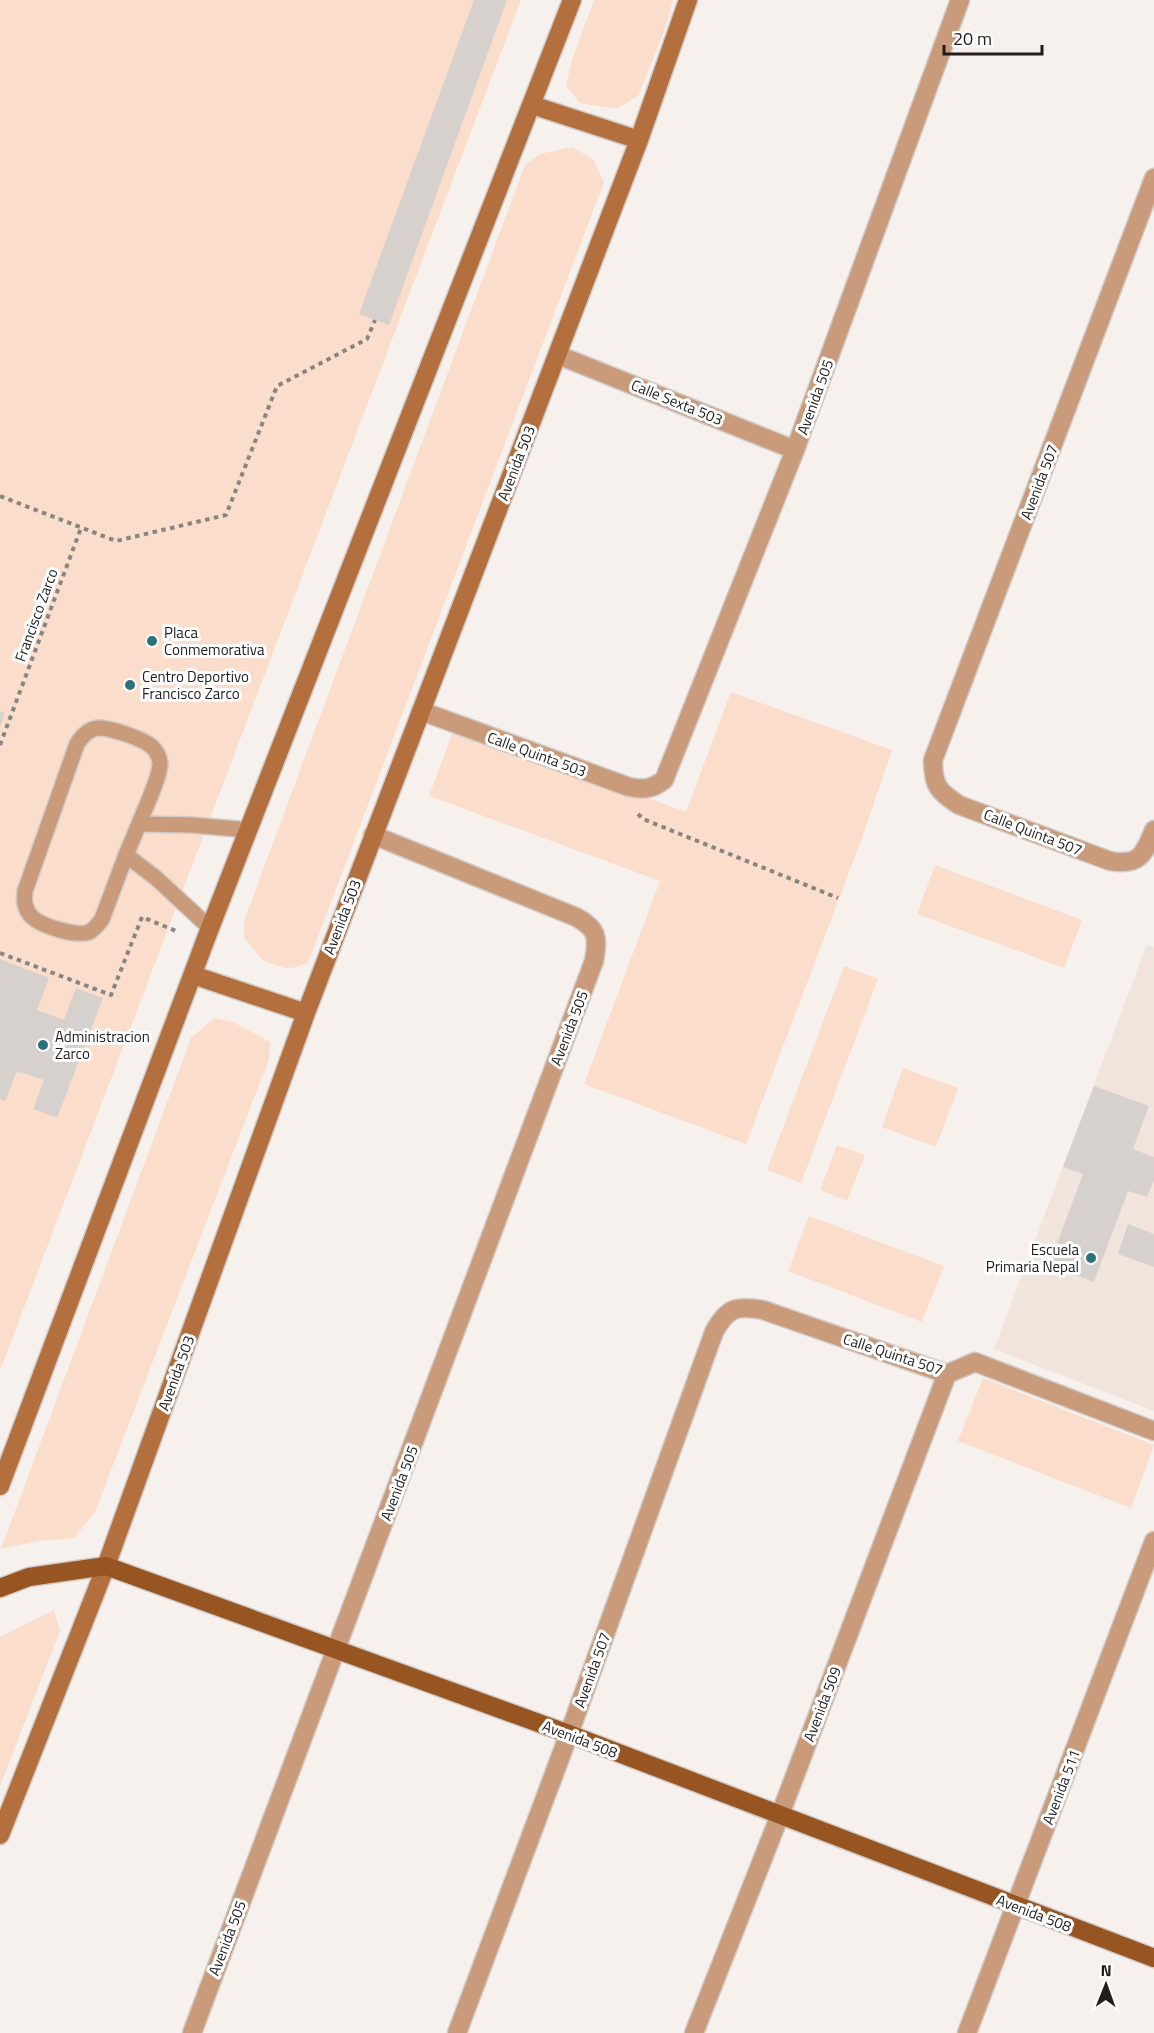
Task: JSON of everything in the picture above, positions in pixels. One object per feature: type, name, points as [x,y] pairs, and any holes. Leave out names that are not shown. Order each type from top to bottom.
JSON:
[{"type":"main road","name":"Avenida 508","points":[[0,1588],[29,1577],[106,1566],[569,1734],[1154,1958]]},
{"type":"street","points":[[0,1485],[210,928],[572,0]]},
{"type":"street","name":"Avenida 503","points":[[0,1835],[106,1566],[306,1013],[558,355],[639,140],[688,0]]},
{"type":"street","name":"Avenida 505","points":[[648,789],[664,780],[669,771],[795,450],[960,0]]},
{"type":"street","points":[[532,105],[639,140]]},
{"type":"street","name":"Avenida 507","points":[[936,787],[933,760],[1154,178]]},
{"type":"street","name":"Calle Sexta 503","points":[[558,355],[795,450]]},
{"type":"street","name":"Calle Quinta 503","points":[[421,711],[629,787],[648,789]]},
{"type":"street","name":"Calle Quinta 507","points":[[936,787],[959,805],[1110,861],[1122,863],[1135,860],[1143,854],[1154,830]]},
{"type":"street","name":"Avenida 505","points":[[192,2033],[594,961],[597,946],[595,932],[587,923],[576,917],[373,835]]},
{"type":"street","points":[[193,975],[306,1013]]},
{"type":"street","name":"Calle Quinta 507","points":[[731,1310],[746,1307],[763,1310],[947,1374],[975,1362],[1154,1431]]},
{"type":"street","name":"Avenida 507","points":[[457,2033],[569,1734],[714,1332],[721,1319],[731,1310]]},
{"type":"street","name":"Avenida 509","points":[[694,2033],[780,1815],[947,1374]]},
{"type":"street","name":"Avenida 511","points":[[967,2033],[1154,1541]]},
{"type":"lane","points":[[99,728],[126,735],[152,747],[158,754],[159,773],[139,824],[97,927],[80,934],[70,933],[32,917],[26,909],[25,891],[77,744],[89,730],[99,728]]},
{"type":"lane","points":[[139,824],[192,825],[248,830]]},
{"type":"lane","points":[[126,855],[156,878],[210,928]]},
{"type":"path","points":[[0,496],[116,541],[226,515],[278,386],[367,339],[375,320]]},
{"type":"path","name":"Francisco Zarco","points":[[0,745],[81,528]]},
{"type":"path","points":[[648,789],[637,808],[637,813],[643,819],[838,898]]},
{"type":"path","points":[[0,953],[111,995],[142,917],[177,932]]},
{"type":"shaded area","name":"Centro Deportivo Francisco Zarco","points":[[0,0],[521,0],[0,1371]]},
{"type":"shaded area","points":[[594,0],[673,0],[664,32],[638,96],[616,109],[580,103],[566,86],[572,60]]},
{"type":"shaded area","points":[[572,147],[593,159],[604,182],[308,963],[288,969],[262,960],[244,937],[244,921],[525,165],[540,154]]},
{"type":"shaded area","points":[[731,692],[892,750],[862,838],[746,1144],[584,1084],[660,881],[429,796],[455,726],[686,812]]},
{"type":"shaded area","points":[[935,865],[1082,920],[1064,968],[917,914]]},
{"type":"shaded area","name":"Escuela Primaria Nepal","points":[[1147,944],[1154,947],[1154,1411],[994,1349]]},
{"type":"shaded area","points":[[844,966],[878,979],[801,1183],[767,1170]]},
{"type":"shaded area","points":[[214,1018],[233,1022],[270,1042],[269,1059],[95,1512],[74,1538],[38,1541],[1,1549],[191,1038]]},
{"type":"shaded area","points":[[903,1068],[958,1088],[936,1147],[882,1127]]},
{"type":"shaded area","points":[[837,1145],[865,1155],[847,1201],[820,1190]]},
{"type":"shaded area","points":[[809,1216],[944,1266],[922,1322],[788,1271]]},
{"type":"shaded area","points":[[983,1378],[1154,1445],[1131,1508],[958,1441]]},
{"type":"shaded area","points":[[54,1610],[60,1631],[0,1786],[0,1637]]},
{"type":"building","points":[[474,0],[507,0],[389,325],[359,314]]},
{"type":"building","points":[[0,711],[5,713],[0,727]]},
{"type":"building","name":"Administracion Zarco","points":[[0,959],[49,978],[37,1010],[64,1020],[76,988],[103,998],[57,1118],[33,1109],[44,1080],[17,1071],[5,1101],[0,1099]]},
{"type":"building","points":[[1094,1086],[1149,1106],[1133,1149],[1154,1157],[1154,1180],[1147,1197],[1128,1191],[1094,1282],[1049,1265],[1083,1174],[1063,1167]]},
{"type":"building","points":[[1128,1224],[1154,1234],[1154,1267],[1118,1254]]},
{"type":"place","name":"Placa Conmemorativa","points":[[152,641]]},
{"type":"place","name":"Centro Deportivo Francisco Zarco","points":[[130,685]]},
{"type":"place","name":"Administracion Zarco","points":[[43,1045]]},
{"type":"place","name":"Escuela Primaria Nepal","points":[[1091,1258]]}]
